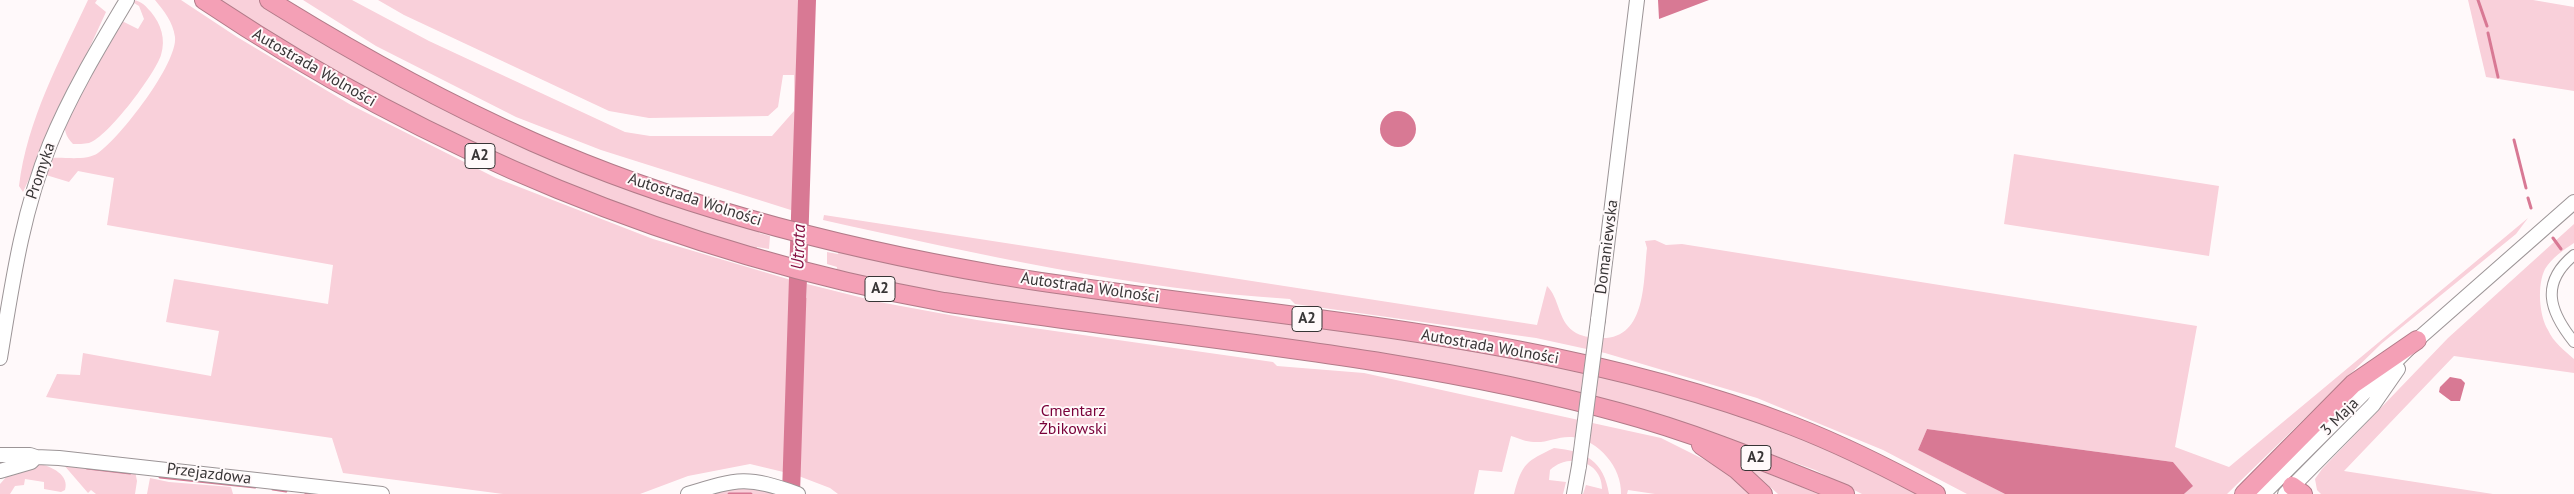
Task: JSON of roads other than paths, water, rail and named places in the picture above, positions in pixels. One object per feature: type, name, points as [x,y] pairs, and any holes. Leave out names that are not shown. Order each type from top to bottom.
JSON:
[{"type":"highway","name":"Autostrada Wolności","points":[[204,0],[348,90],[471,152],[622,215],[778,263],[890,292],[953,303],[1362,359],[1500,384],[1617,412],[1665,426],[1746,454],[1845,494]]},
{"type":"highway","name":"Autostrada Wolności","points":[[269,0],[325,35],[432,94],[533,142],[679,197],[874,251],[994,274],[1360,325],[1486,344],[1561,358],[1704,397],[1790,424],[1823,438],[1936,494]]},
{"type":"highway","points":[[2244,494],[2353,384],[2418,340]]},
{"type":"highway","points":[[1665,426],[1704,446],[1736,469],[1763,494]]},
{"type":"street","name":"Promyka","points":[[0,358],[18,247],[37,179],[66,107],[128,0]]},
{"type":"street","name":"Domaniewska","points":[[1574,494],[1598,320],[1637,0]]},
{"type":"street","name":"3 Maja","points":[[2263,494],[2287,490],[2418,340],[2574,202]]},
{"type":"street","points":[[2574,255],[2561,265],[2552,282],[2551,295],[2554,313],[2574,342]]},
{"type":"street","name":"Przejazdowa","points":[[0,455],[30,454],[36,457],[98,462],[382,494]]},
{"type":"street","name":"Przejazdowa","points":[[0,472],[31,462],[36,457]]},
{"type":"street","points":[[0,460],[0,472]]},
{"type":"street","points":[[688,494],[735,480],[748,479],[798,494]]},
{"type":"waterway","name":"Utrata","points":[[791,494],[807,0]]},
{"type":"waterway","points":[[2478,0],[2487,26]]},
{"type":"waterway","points":[[2488,33],[2498,77]]},
{"type":"waterway","points":[[2514,140],[2526,188]]},
{"type":"waterway","points":[[2528,198],[2531,208]]},
{"type":"waterway","points":[[2553,238],[2561,249]]},
{"type":"waterway","points":[[87,468],[130,473]]},
{"type":"waterway","points":[[160,477],[255,487]]},
{"type":"waterway","points":[[273,489],[286,491]]},
{"type":"waterway","points":[[306,493],[313,494]]},
{"type":"waterway","points":[[729,494],[751,494]]},
{"type":"park label","name":"Cmentarz Żbikowski","points":[[1073,420]]}]
